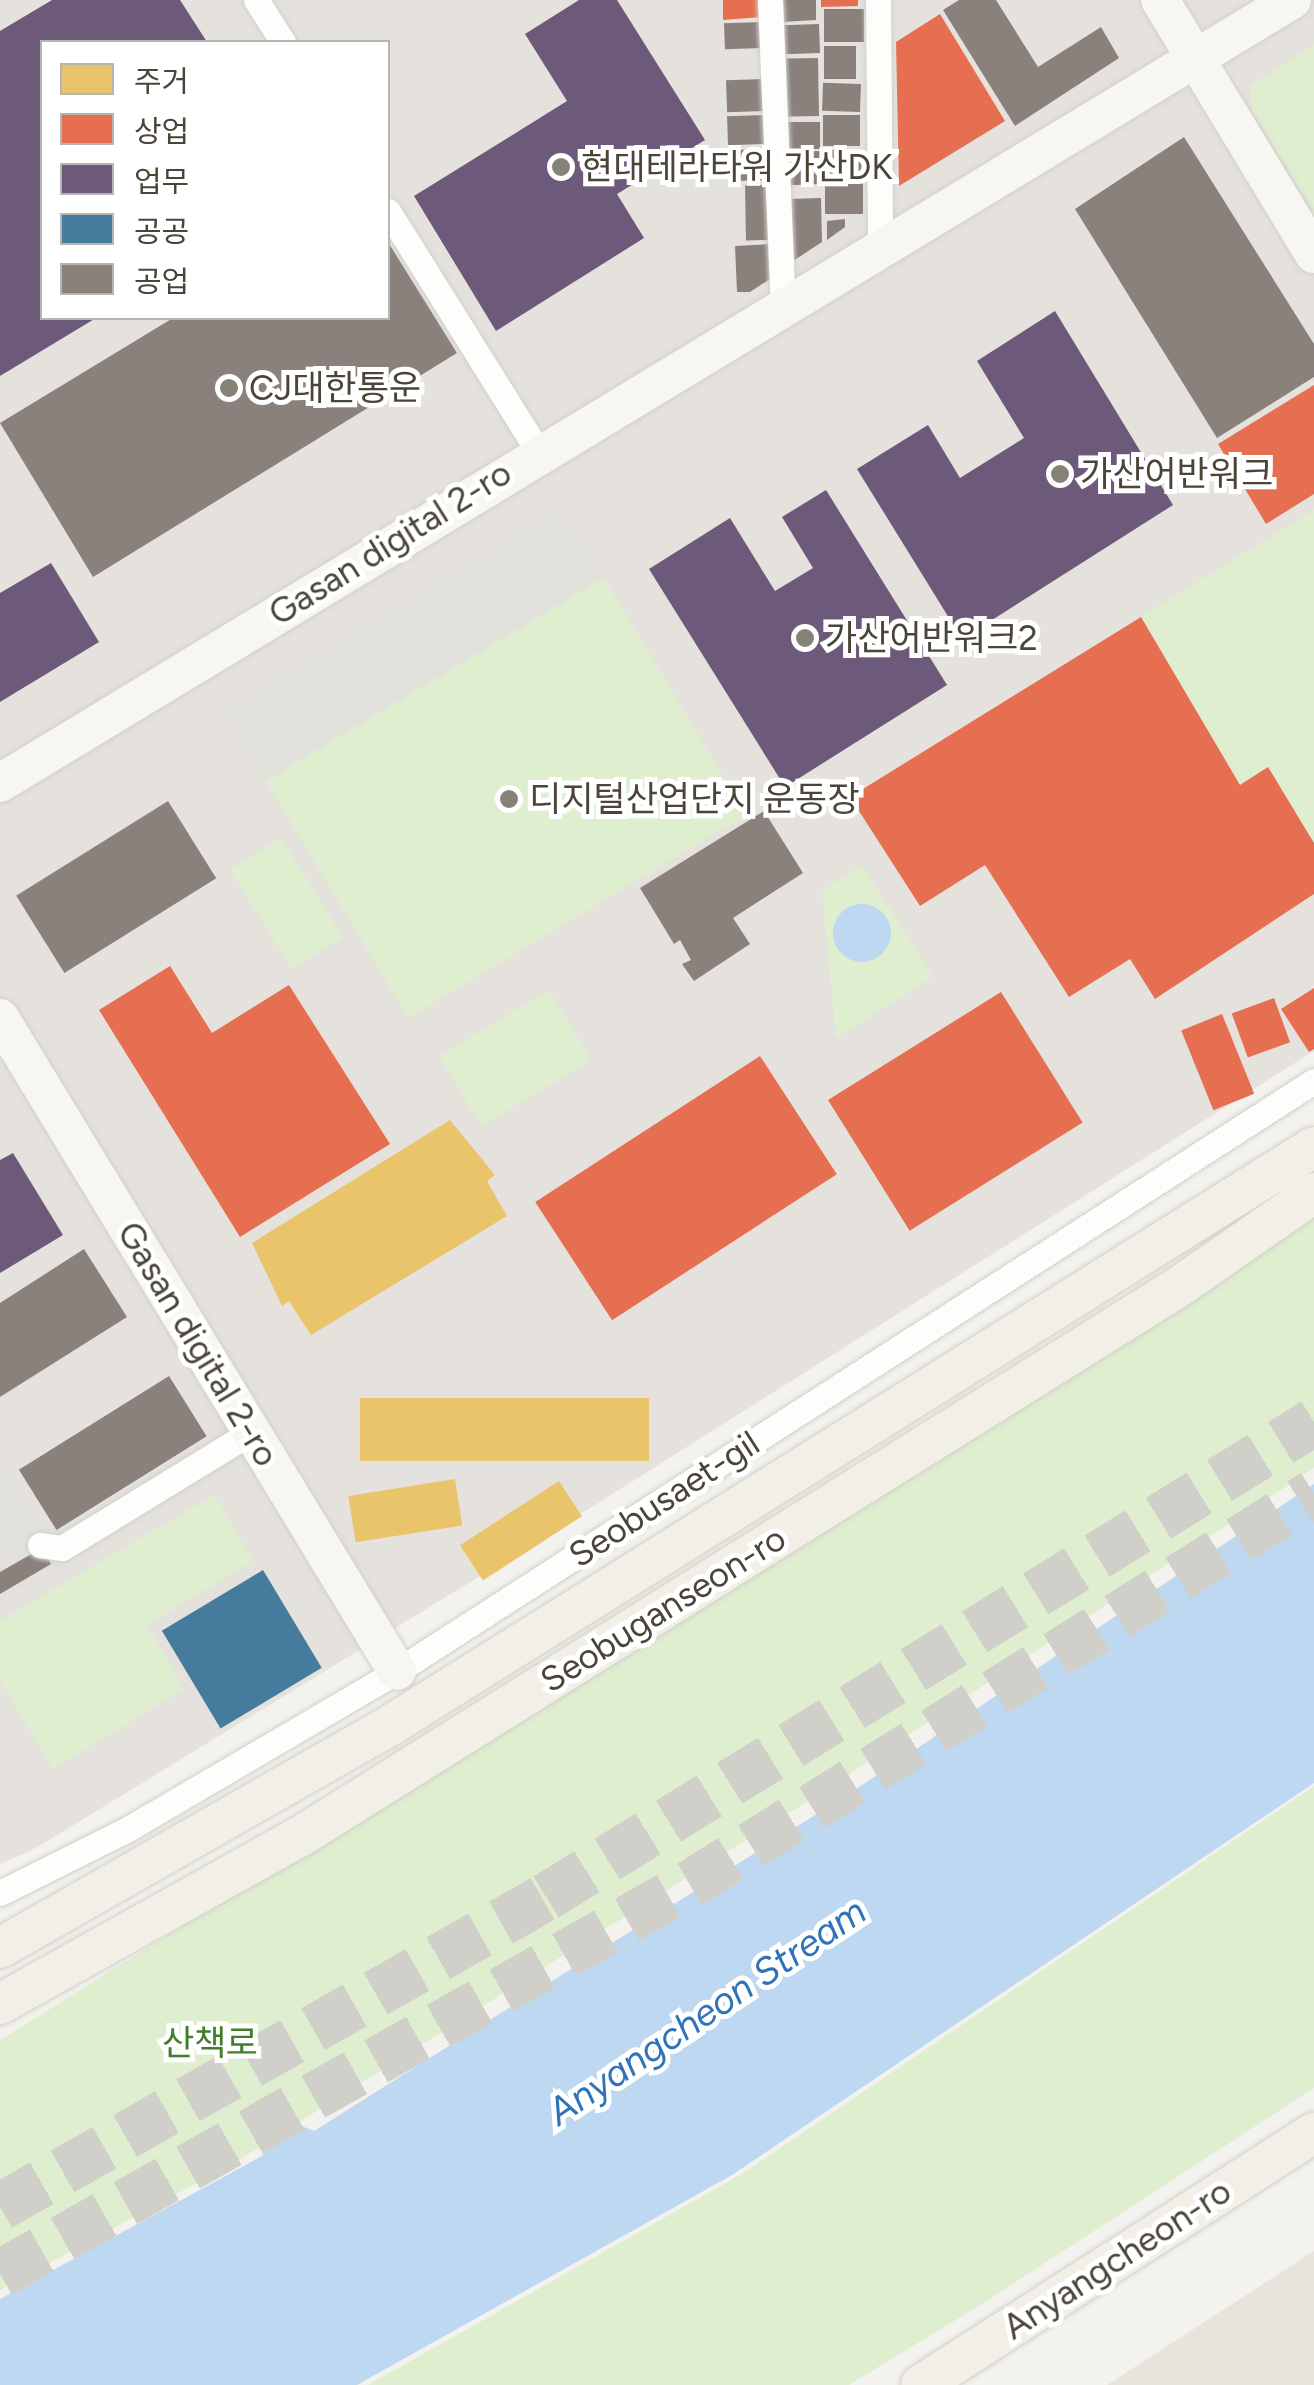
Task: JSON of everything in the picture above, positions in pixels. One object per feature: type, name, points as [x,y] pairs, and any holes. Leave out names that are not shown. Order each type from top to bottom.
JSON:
[{"type":"main road","points":[[1158,1244],[1314,1128]]},
{"type":"main road","name":"Seobuganseon-ro","points":[[0,1948],[280,1790],[1314,1147]]},
{"type":"main road","name":"Seobuganseon-ro","points":[[0,2004],[302,1836],[1164,1297],[1314,1193]]},
{"type":"main road","points":[[0,1921],[280,1790]]},
{"type":"main road","points":[[0,2029],[302,1836]]},
{"type":"main road","name":"Anyangcheon-ro","points":[[921,2385],[1314,2133]]},
{"type":"street","points":[[256,0],[281,40]]},
{"type":"street","points":[[770,0],[783,309]]},
{"type":"street","points":[[878,0],[880,250]]},
{"type":"street","points":[[1160,0],[1314,254]]},
{"type":"street","name":"Gasan digital 2-ro","points":[[0,783],[1292,0]]},
{"type":"street","points":[[390,213],[529,438]]},
{"type":"street","name":"Gasan digital 2-ro","points":[[0,1018],[396,1671]]},
{"type":"street","name":"Seobusaet-gil","points":[[0,1894],[128,1829],[396,1671],[1314,1081]]},
{"type":"street","points":[[40,1545],[62,1548],[252,1432]]},
{"type":"shaded area","points":[[0,0],[1314,0],[1314,1051],[549,1534],[36,1848],[0,1864]]},
{"type":"shaded area","points":[[560,506],[603,578],[264,782],[221,710]]},
{"type":"shaded area","points":[[0,1459],[64,1562],[0,1602]]},
{"type":"shaded area","points":[[1314,2251],[1314,2385],[1107,2385]]},
{"type":"green space","points":[[1314,45],[1314,211],[1252,110],[1250,86]]},
{"type":"green space","points":[[1314,510],[1314,843],[1268,767],[1240,785],[1141,617]]},
{"type":"green space","name":"디지털산업단지 운동장","points":[[604,578],[746,815],[408,1018],[266,781]]},
{"type":"green space","points":[[281,838],[343,937],[292,969],[230,870]]},
{"type":"green space","points":[[862,865],[933,977],[836,1038],[822,891]]},
{"type":"green space","points":[[549,990],[591,1060],[482,1126],[439,1056]]},
{"type":"green space","name":"산책로","points":[[1314,1211],[1314,1468],[805,1803],[239,2160],[0,2290],[0,2040],[991,1422]]},
{"type":"green space","points":[[214,1495],[253,1561],[147,1625],[184,1689],[53,1769],[0,1680],[0,1621]]},
{"type":"green space","points":[[1314,1786],[1314,2088],[985,2302],[849,2385],[368,2385],[742,2174]]},
{"type":"water","points":[[862,904],[883,912],[891,933],[883,954],[862,962],[841,954],[833,933],[841,912]]},
{"type":"water","name":"Anyangcheon Stream","points":[[1314,1484],[1314,1783],[732,2175],[357,2385],[0,2385],[0,2299],[262,2156],[283,2118],[314,2131],[853,1791]]},
{"type":"building: 주거","points":[[450,1120],[495,1175],[487,1181],[507,1216],[311,1335],[289,1301],[282,1306],[252,1243]]},
{"type":"building: 주거","points":[[360,1398],[649,1398],[649,1461],[360,1461]]},
{"type":"building: 주거","points":[[455,1479],[462,1525],[356,1542],[348,1496]]},
{"type":"building: 주거","points":[[559,1481],[582,1516],[483,1580],[460,1545]]},
{"type":"building: 상업","points":[[723,0],[762,0],[762,17],[723,20]]},
{"type":"building: 상업","points":[[821,0],[858,0],[858,6],[821,7]]},
{"type":"building: 상업","points":[[940,14],[1005,121],[899,186],[896,42]]},
{"type":"building: 상업","points":[[1314,385],[1314,494],[1266,524],[1218,444]]},
{"type":"building: 상업","points":[[1141,617],[1240,785],[1268,767],[1314,843],[1314,894],[1155,999],[1130,959],[1069,997],[985,865],[920,906],[850,797]]},
{"type":"building: 상업","points":[[170,966],[212,1033],[289,985],[390,1144],[240,1237],[99,1010]]},
{"type":"building: 상업","points":[[1314,988],[1314,1049],[1309,1052],[1281,1009]]},
{"type":"building: 상업","points":[[1001,992],[1083,1123],[910,1231],[828,1100]]},
{"type":"building: 상업","points":[[1274,998],[1290,1042],[1248,1058],[1232,1013]]},
{"type":"building: 상업","points":[[1222,1014],[1254,1094],[1213,1110],[1181,1030]]},
{"type":"building: 상업","points":[[760,1056],[837,1174],[612,1320],[535,1202]]},
{"type":"building: 업무","points":[[52,0],[180,0],[206,40],[40,40],[40,320],[93,320],[0,376],[0,31]]},
{"type":"building: 업무","name":"현대테라타워 가산DK","points":[[579,0],[617,0],[705,140],[617,194],[644,238],[496,331],[414,196],[567,101],[525,34]]},
{"type":"building: 업무","name":"가산어반워크","points":[[1055,311],[1173,505],[962,639],[857,469],[928,425],[960,478],[1024,438],[977,361]]},
{"type":"building: 업무","name":"가산어반워크2","points":[[826,490],[947,685],[785,787],[649,569],[730,518],[775,591],[813,568],[782,517]]},
{"type":"building: 업무","points":[[51,563],[99,642],[0,702],[0,593]]},
{"type":"building: 업무","points":[[13,1153],[63,1235],[0,1273],[0,1160]]},
{"type":"building: 공공","points":[[263,1570],[322,1668],[221,1728],[162,1631]]},
{"type":"building: 공업","points":[[780,0],[816,0],[816,20],[782,22]]},
{"type":"building: 공업","points":[[959,0],[996,0],[1038,67],[1101,27],[1119,58],[1015,126],[943,10]]},
{"type":"building: 공업","points":[[824,9],[864,9],[864,42],[824,42]]},
{"type":"building: 공업","points":[[762,22],[763,48],[725,49],[724,23]]},
{"type":"building: 공업","points":[[819,24],[820,53],[783,54],[782,25]]},
{"type":"building: 공업","points":[[824,46],[856,46],[856,79],[824,79]]},
{"type":"building: 공업","points":[[818,58],[819,116],[787,117],[786,59]]},
{"type":"building: 공업","points":[[765,79],[766,111],[727,112],[726,80]]},
{"type":"building: 공업","points":[[823,83],[861,84],[860,112],[822,111]]},
{"type":"building: 공업","points":[[766,115],[767,144],[728,145],[727,116]]},
{"type":"building: 공업","points":[[823,115],[860,115],[860,146],[823,146]]},
{"type":"building: 공업","points":[[787,122],[820,122],[820,149],[787,149]]},
{"type":"building: 공업","points":[[1184,137],[1314,344],[1314,377],[1217,438],[1075,209]]},
{"type":"building: 공업","points":[[767,149],[768,180],[729,181],[728,150]]},
{"type":"building: 공업","points":[[861,149],[862,176],[825,177],[824,150]]},
{"type":"building: 공업","points":[[820,151],[821,184],[788,185],[787,152]]},
{"type":"building: 공업","points":[[825,181],[863,181],[863,214],[825,214]]},
{"type":"building: 공업","points":[[745,185],[769,185],[770,240],[746,240]]},
{"type":"building: 공업","points":[[821,198],[822,242],[790,263],[788,199]]},
{"type":"building: 공업","points":[[845,219],[845,227],[827,240],[827,221]]},
{"type":"building: 공업","points":[[772,244],[773,277],[750,292],[737,292],[735,246]]},
{"type":"building: 공업","name":"CJ대한통운","points":[[390,245],[457,353],[93,577],[0,423],[170,320],[390,320]]},
{"type":"building: 공업","points":[[168,801],[216,878],[64,973],[16,896]]},
{"type":"building: 공업","points":[[764,811],[803,873],[733,918],[750,944],[694,981],[682,964],[691,960],[680,940],[674,944],[640,888]]},
{"type":"building: 공업","points":[[84,1249],[127,1317],[0,1397],[0,1303]]},
{"type":"building: 공업","points":[[169,1376],[207,1436],[57,1530],[19,1470]]},
{"type":"building: 공업","points":[[42,1548],[51,1564],[0,1594],[0,1572]]},
{"type":"tunnel","points":[[0,2207],[546,1897],[1314,1422]]},
{"type":"tunnel","points":[[0,2274],[690,1884],[1314,1493]]},
{"type":"place","name":"현대테라타워 가산DK","points":[[561,167]]},
{"type":"place","name":"CJ대한통운","points":[[229,388]]},
{"type":"place","name":"가산어반워크","points":[[1060,474]]},
{"type":"place","name":"가산어반워크2","points":[[805,638]]},
{"type":"place","name":"디지털산업단지 운동장","points":[[509,799]]}]
